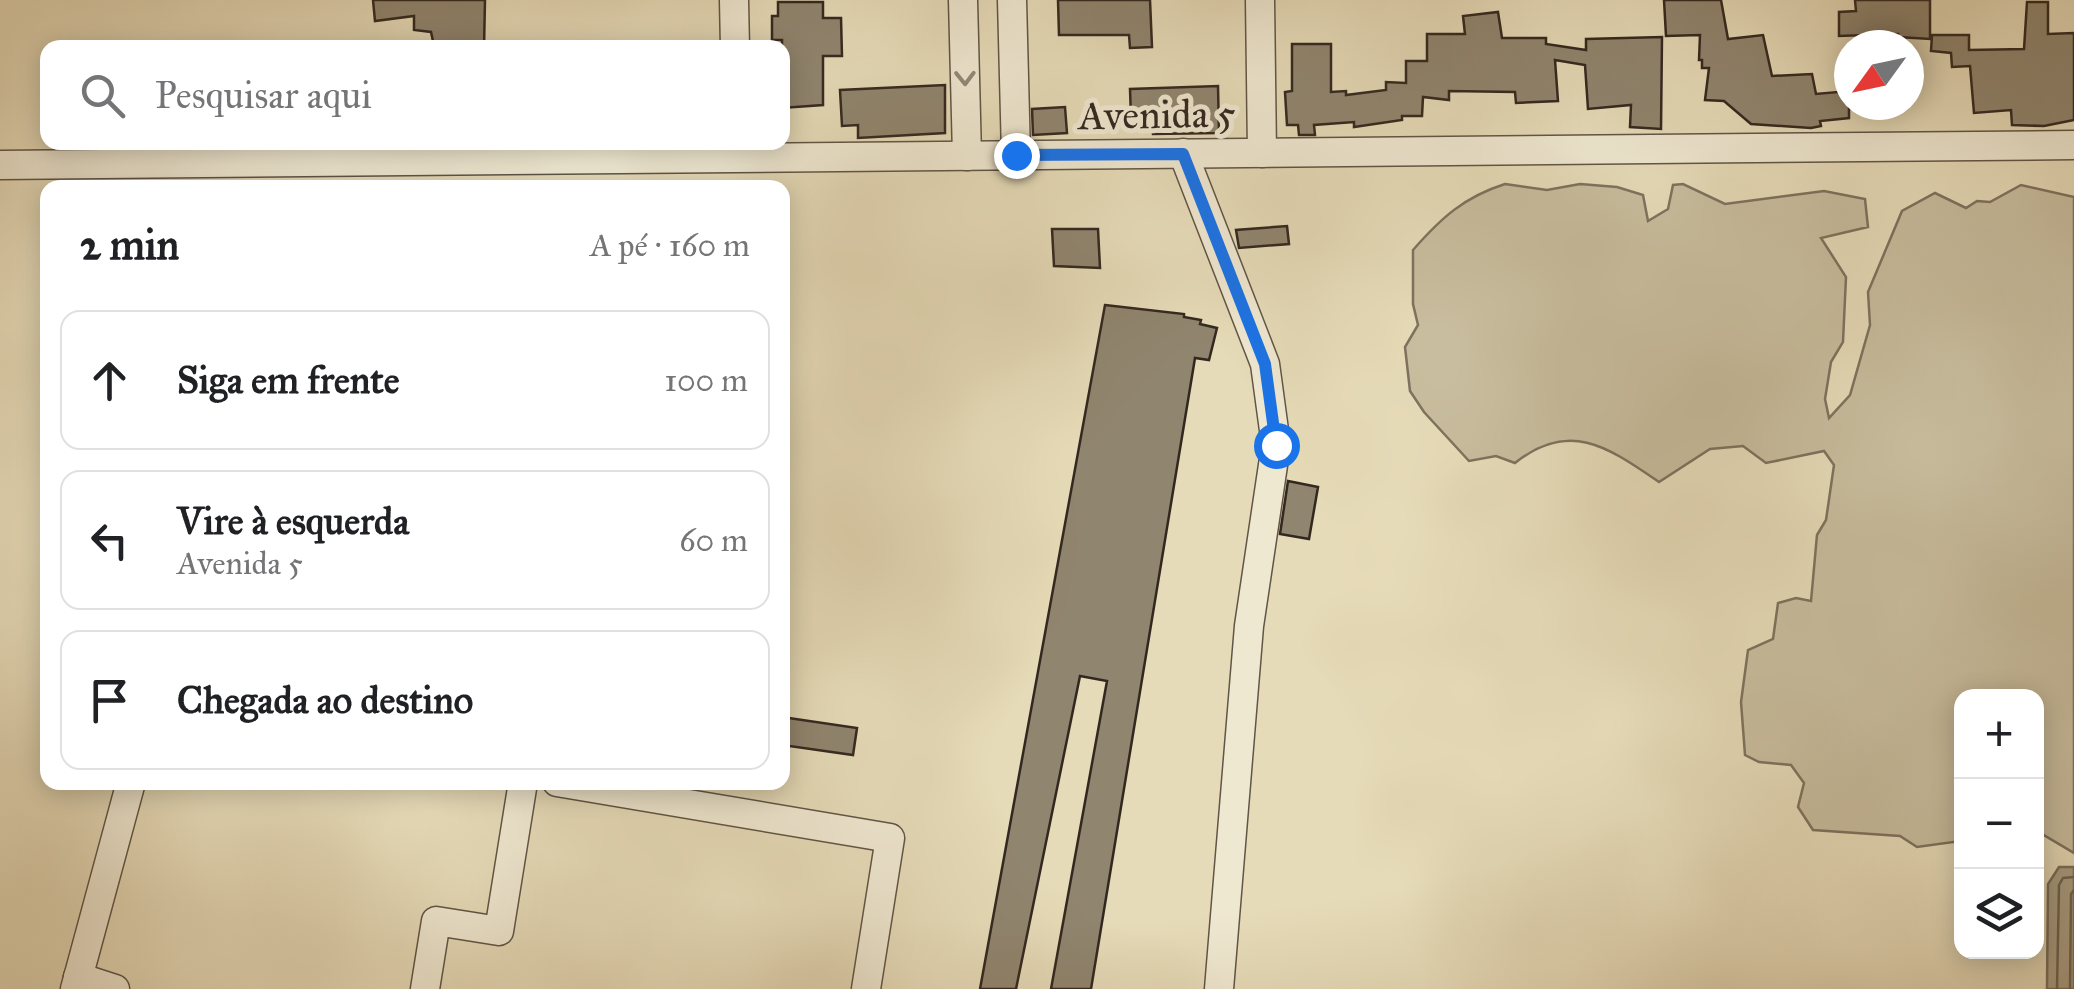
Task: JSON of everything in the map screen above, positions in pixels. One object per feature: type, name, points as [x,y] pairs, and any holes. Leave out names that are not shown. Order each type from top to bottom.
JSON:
[{"type":"street","points":[[734,0],[735,40]]},
{"type":"street","points":[[964,0],[967,156]]},
{"type":"street","points":[[1012,0],[1016,155]]},
{"type":"street","points":[[1260,0],[1262,153]]},
{"type":"street","name":"Avenida 5","points":[[0,165],[737,150],[967,156],[2074,145]]},
{"type":"street","points":[[1183,154],[1265,364],[1276,445],[1249,626],[1220,989]]},
{"type":"street","points":[[115,989],[76,983],[129,790]]},
{"type":"street","points":[[425,989],[436,920],[500,931],[522,790]]},
{"type":"street","points":[[605,790],[890,838],[866,989]]},
{"type":"shaded area","points":[[1505,184],[1547,190],[1580,184],[1617,187],[1643,195],[1648,221],[1668,209],[1673,185],[1683,184],[1725,204],[1824,191],[1865,199],[1868,227],[1821,238],[1846,277],[1843,342],[1831,362],[1825,399],[1829,418],[1850,395],[1870,325],[1868,292],[1902,211],[1935,193],[1966,208],[1977,201],[1990,202],[2021,185],[2074,197],[2074,853],[2044,835],[2044,689],[1954,689],[1954,842],[1917,847],[1900,836],[1813,830],[1798,807],[1804,783],[1791,765],[1759,762],[1745,755],[1741,702],[1748,650],[1773,639],[1778,603],[1796,598],[1811,601],[1817,535],[1826,520],[1834,465],[1824,451],[1766,463],[1743,446],[1710,449],[1659,482],[1606,449],[1572,441],[1535,450],[1515,463],[1496,456],[1469,461],[1424,412],[1410,391],[1405,347],[1418,325],[1413,304],[1413,250],[1433,228],[1477,195]]},
{"type":"water","points":[[2059,867],[2074,867],[2074,989],[2047,989],[2048,884]]},
{"type":"building","points":[[373,0],[485,0],[484,40],[433,40],[431,32],[414,30],[414,16],[375,21]]},
{"type":"building","points":[[1058,0],[1150,0],[1152,47],[1130,48],[1129,35],[1059,35]]},
{"type":"building","points":[[1664,0],[1721,0],[1728,39],[1763,35],[1772,76],[1812,74],[1816,94],[1834,92],[1834,120],[1820,121],[1821,126],[1811,128],[1751,124],[1724,101],[1705,100],[1709,68],[1702,68],[1699,60],[1700,35],[1666,36]]},
{"type":"building","points":[[1855,0],[1930,0],[1930,39],[1924,39],[1924,30],[1839,30],[1839,12],[1856,11]]},
{"type":"building","points":[[778,2],[823,2],[823,18],[841,18],[842,56],[823,56],[823,105],[790,107],[790,40],[772,40],[772,16],[778,16]]},
{"type":"building","points":[[2027,2],[2048,2],[2048,34],[2074,33],[2074,120],[2044,126],[2012,125],[2011,110],[1974,113],[1970,66],[1952,67],[1951,53],[1931,51],[1932,35],[1969,35],[1969,50],[2024,49]]},
{"type":"building","points":[[1498,12],[1502,38],[1546,38],[1546,44],[1586,50],[1586,39],[1662,37],[1661,129],[1630,127],[1631,105],[1588,109],[1585,65],[1555,60],[1558,101],[1516,103],[1515,92],[1449,91],[1449,100],[1423,97],[1422,116],[1402,116],[1402,120],[1354,127],[1354,122],[1314,125],[1315,135],[1299,135],[1298,125],[1287,125],[1285,92],[1292,91],[1292,44],[1331,44],[1331,92],[1346,91],[1346,95],[1386,90],[1386,82],[1406,83],[1406,61],[1427,61],[1427,34],[1465,34],[1463,16]]},
{"type":"building","points":[[945,85],[945,133],[858,138],[858,125],[842,126],[840,90]]},
{"type":"building","points":[[1218,86],[1219,133],[1153,134],[1152,116],[1131,117],[1130,89]]},
{"type":"building","points":[[1065,107],[1067,133],[1033,135],[1032,109]]},
{"type":"building","points":[[1287,226],[1289,244],[1239,248],[1236,230]]},
{"type":"building","points":[[1052,229],[1098,229],[1100,268],[1054,266]]},
{"type":"building","points":[[1105,305],[1184,314],[1217,328],[1209,360],[1195,358],[1091,989],[1051,989],[1107,681],[1080,676],[1016,989],[980,989]]},
{"type":"building","points":[[1288,481],[1318,487],[1309,539],[1280,534]]},
{"type":"building","points":[[790,718],[857,728],[853,755],[790,746]]},
{"type":"route","points":[[1016,155],[1183,154],[1265,364],[1276,445]]}]
